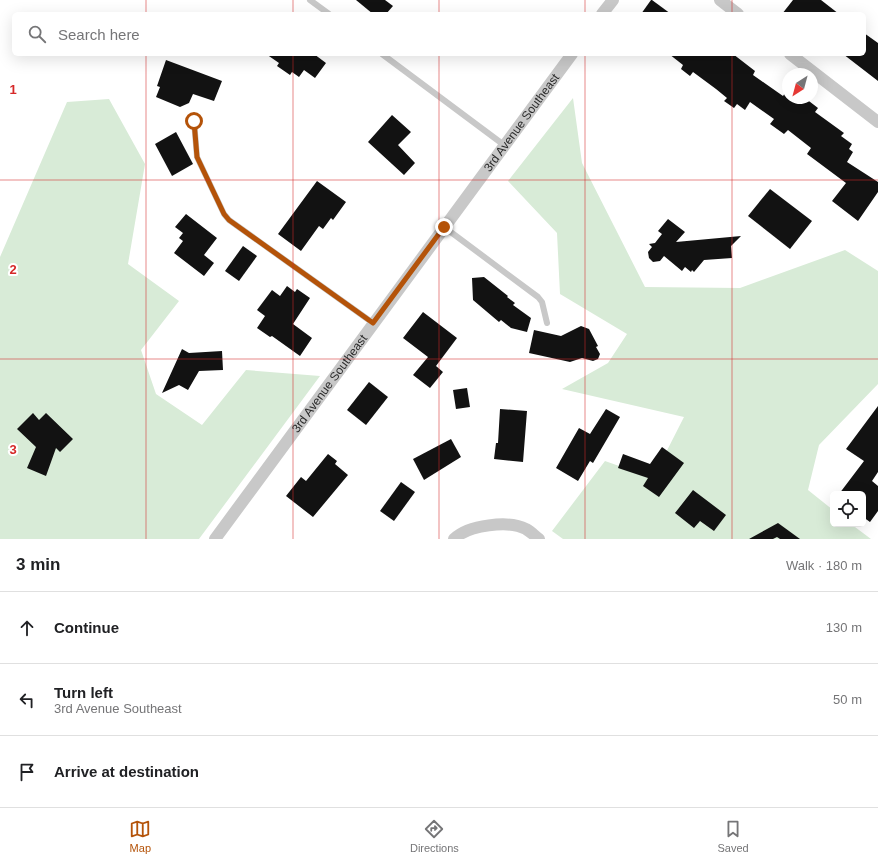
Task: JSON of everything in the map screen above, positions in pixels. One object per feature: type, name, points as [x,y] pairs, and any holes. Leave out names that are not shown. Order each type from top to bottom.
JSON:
[{"type":"street","points":[[604,12],[613,0]]},
{"type":"street","points":[[720,0],[735,12]]},
{"type":"street","name":"3rd Avenue Southeast","points":[[215,539],[571,56]]},
{"type":"street","points":[[793,56],[878,122]]},
{"type":"street","points":[[454,539],[460,533],[482,527],[502,524],[525,529],[539,539]]},
{"type":"lane","points":[[310,0],[326,12]]},
{"type":"lane","points":[[385,56],[504,145]]},
{"type":"lane","points":[[194,121],[197,157],[224,214],[229,220],[373,323]]},
{"type":"lane","points":[[444,227],[538,297],[542,302],[547,323]]},
{"type":"green space","points":[[573,98],[582,163],[645,287],[740,288],[845,250],[878,271],[878,384],[819,445],[808,490],[830,508],[830,527],[855,527],[871,539],[563,539],[552,531],[605,461],[653,478],[684,417],[562,389],[608,363],[627,334],[560,294],[557,233],[508,181]]},
{"type":"green space","points":[[109,99],[145,164],[128,264],[179,301],[141,350],[156,394],[202,425],[246,370],[320,376],[199,539],[0,539],[0,257],[67,102]]},
{"type":"building","points":[[356,0],[385,0],[393,6],[388,12],[371,12]]},
{"type":"building","points":[[652,0],[668,12],[642,12]]},
{"type":"building","points":[[793,0],[821,0],[836,12],[784,12]]},
{"type":"building","points":[[866,34],[878,43],[878,81],[846,56],[866,56]]},
{"type":"building","points":[[269,56],[317,56],[326,63],[315,78],[304,70],[299,77],[292,72],[290,75],[277,66],[279,63]]},
{"type":"building","points":[[672,56],[736,56],[755,71],[753,75],[782,95],[782,104],[813,104],[818,108],[815,112],[844,133],[841,136],[852,144],[849,149],[853,152],[847,162],[878,182],[878,192],[858,221],[832,201],[846,183],[807,154],[811,148],[788,130],[784,134],[770,124],[774,119],[750,102],[745,110],[737,104],[734,108],[724,101],[727,98],[693,72],[690,76],[681,69],[683,65]]},
{"type":"building","points":[[166,60],[222,81],[214,101],[193,94],[189,103],[180,107],[156,97],[160,87],[157,86]]},
{"type":"building","points":[[392,115],[411,132],[398,145],[415,163],[404,175],[368,142]]},
{"type":"building","points":[[176,132],[193,164],[172,176],[155,144]]},
{"type":"building","points":[[317,181],[346,202],[333,220],[331,218],[323,229],[319,226],[301,251],[278,234]]},
{"type":"building","points":[[770,189],[812,221],[790,249],[748,216]]},
{"type":"building","points":[[186,214],[217,238],[204,255],[214,263],[204,276],[174,253],[183,241],[179,238],[183,233],[175,227]]},
{"type":"building","points":[[668,219],[685,232],[676,242],[741,236],[731,246],[732,258],[704,260],[694,272],[692,270],[691,272],[685,267],[682,271],[664,256],[660,261],[653,262],[649,258],[648,252],[652,247],[649,244],[655,243],[662,234],[658,231]]},
{"type":"building","points":[[243,246],[257,256],[239,281],[225,271]]},
{"type":"building","points":[[484,277],[508,296],[507,297],[515,303],[513,305],[531,318],[527,332],[511,328],[501,320],[499,322],[473,300],[472,278]]},
{"type":"building","points":[[287,286],[295,292],[297,289],[310,298],[293,324],[312,338],[300,356],[272,336],[270,337],[257,328],[265,316],[257,310],[272,290],[280,296]]},
{"type":"building","points":[[423,312],[457,338],[436,366],[443,372],[430,388],[413,375],[428,357],[403,338]]},
{"type":"building","points":[[581,326],[589,329],[598,346],[596,347],[600,354],[598,359],[593,361],[582,358],[570,362],[529,353],[534,330],[561,336]]},
{"type":"building","points":[[182,349],[189,353],[222,351],[223,370],[199,371],[188,390],[179,385],[162,393]]},
{"type":"building","points":[[369,382],[388,397],[366,425],[347,410]]},
{"type":"building","points":[[467,388],[470,407],[456,409],[453,390]]},
{"type":"building","points":[[878,406],[878,472],[872,481],[878,486],[878,511],[870,522],[866,519],[866,491],[841,491],[864,461],[846,449]]},
{"type":"building","points":[[500,409],[527,411],[523,462],[494,459],[496,443],[498,443]]},
{"type":"building","points":[[606,409],[620,417],[593,463],[590,461],[578,481],[556,468],[579,428],[590,434]]},
{"type":"building","points":[[33,413],[39,420],[46,413],[73,439],[60,452],[56,448],[46,476],[27,468],[36,447],[17,429]]},
{"type":"building","points":[[451,439],[461,457],[424,480],[413,459]]},
{"type":"building","points":[[662,447],[684,463],[659,497],[643,486],[648,478],[618,468],[623,454],[650,464]]},
{"type":"building","points":[[328,454],[337,461],[335,464],[348,475],[313,517],[286,496],[301,477],[306,481]]},
{"type":"building","points":[[401,482],[415,492],[394,521],[380,511]]},
{"type":"building","points":[[693,490],[726,515],[714,531],[700,521],[694,528],[675,513]]},
{"type":"building","points":[[778,523],[800,539],[780,539],[777,537],[773,539],[749,539]]},
{"type":"route","points":[[194,121],[197,157],[224,214],[229,220],[373,323],[444,227]]}]
